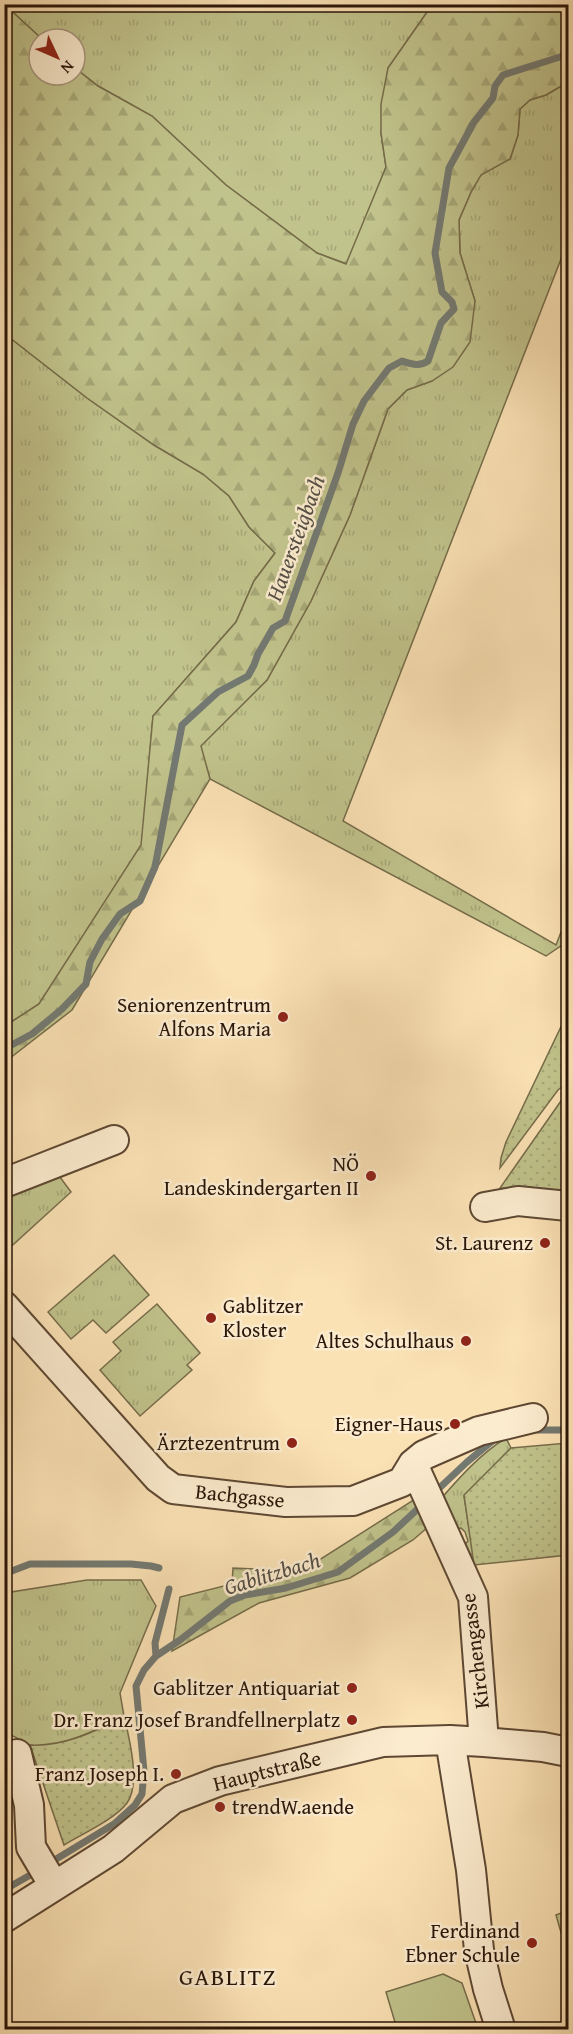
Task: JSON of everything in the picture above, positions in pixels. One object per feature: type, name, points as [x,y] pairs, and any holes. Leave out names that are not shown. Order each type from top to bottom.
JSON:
[{"type":"street","points":[[4,1182],[114,1140]]},
{"type":"street","points":[[484,1207],[518,1201],[568,1206]]},
{"type":"street","name":"Bachgasse","points":[[4,1306],[158,1478],[173,1489],[286,1502],[353,1501],[402,1482],[415,1471],[424,1455],[479,1431],[533,1418]]},
{"type":"street","name":"Kirchengasse","points":[[415,1471],[473,1597],[484,1742]]},
{"type":"street","points":[[450,1740],[471,1870],[479,1950],[501,2030]]},
{"type":"street","name":"Hauptstraße","points":[[4,1918],[46,1873],[113,1849],[173,1799],[220,1781],[383,1742],[450,1740],[543,1747],[568,1752]]},
{"type":"street","points":[[17,1754],[29,1805],[31,1847],[46,1873]]},
{"type":"green space","points":[[5,5],[432,5],[388,68],[381,133],[386,167],[347,264],[317,253],[226,185],[152,116],[87,77],[87,27],[29,27]]},
{"type":"green space","points":[[5,5],[29,27],[27,27],[27,87],[87,87],[87,77],[152,116],[226,185],[317,253],[346,264],[386,167],[381,133],[381,104],[388,68],[432,5],[568,5],[568,82],[546,95],[530,100],[520,109],[518,135],[510,159],[481,175],[459,220],[460,253],[475,301],[470,342],[453,367],[432,381],[407,390],[388,409],[350,515],[311,601],[267,680],[201,746],[210,779],[72,1010],[5,1062],[5,1026],[39,1004],[141,845],[153,716],[236,622],[254,581],[275,553],[249,527],[229,496],[203,474],[154,445],[87,398],[5,334]]},
{"type":"green space","points":[[568,82],[568,241],[343,821],[556,945],[568,914],[568,941],[546,956],[210,779],[200,746],[267,680],[311,601],[350,515],[388,409],[407,390],[432,381],[475,301],[460,253],[459,220],[471,192],[481,174],[510,159],[518,135],[520,109],[530,100],[546,95]]},
{"type":"green space","points":[[5,334],[87,398],[154,445],[203,474],[229,496],[249,527],[275,553],[254,581],[236,622],[153,716],[142,845],[39,1004],[5,1026]]},
{"type":"green space","points":[[568,1012],[568,1086],[564,1085],[558,1090],[500,1168],[506,1142]]},
{"type":"green space","points":[[568,1091],[568,1194],[500,1188]]},
{"type":"green space","points":[[54,1169],[71,1192],[5,1252],[5,1192]]},
{"type":"green space","points":[[114,1255],[149,1295],[106,1333],[93,1320],[71,1339],[48,1312]]},
{"type":"green space","points":[[157,1304],[200,1353],[187,1365],[192,1370],[140,1416],[100,1370],[121,1351],[113,1342]]},
{"type":"green space","points":[[506,1438],[511,1448],[464,1496],[473,1554],[464,1555],[461,1548],[468,1541],[465,1532],[461,1528],[451,1530],[439,1501],[479,1459]]},
{"type":"green space","points":[[568,1443],[568,1555],[474,1565],[464,1495],[511,1448]]},
{"type":"green space","points":[[415,1499],[428,1527],[413,1540],[350,1578],[259,1603],[172,1651],[180,1597],[232,1584],[233,1568],[302,1571]]},
{"type":"green space","points":[[87,1580],[141,1580],[156,1606],[120,1693],[124,1716],[92,1732],[65,1741],[52,1745],[30,1745],[12,1735],[5,1734],[5,1593]]},
{"type":"green space","points":[[124,1716],[133,1760],[131,1795],[127,1803],[114,1815],[64,1845],[30,1745],[67,1741],[102,1728]]},
{"type":"green space","points":[[568,1900],[568,1957],[556,1915],[564,1912]]},
{"type":"green space","points":[[443,1974],[462,1983],[478,2029],[397,2029],[386,1992]]},
{"type":"waterway","name":"Hauersteigbach","points":[[4,1049],[32,1034],[62,1009],[86,984],[90,962],[102,939],[120,914],[140,901],[155,867],[182,725],[218,692],[248,676],[273,628],[285,621],[338,473],[353,424],[364,401],[389,368],[402,361],[412,364],[428,361],[441,323],[454,309],[452,302],[442,292],[435,253],[449,168],[474,122],[493,98],[495,86],[503,75],[563,56],[568,50]]},
{"type":"waterway","name":"Gablitzbach","points":[[532,1430],[568,1430]]},
{"type":"waterway","name":"Gablitzbach","points":[[433,1494],[496,1438]]},
{"type":"waterway","name":"Gablitzbach","points":[[48,1864],[114,1824],[135,1805],[142,1794],[144,1771],[136,1686],[144,1670],[156,1656],[230,1601],[245,1595],[286,1588],[338,1572],[393,1532],[423,1504]]},
{"type":"waterway","name":"Hauersteigbach","points":[[4,1574],[30,1564],[131,1564],[159,1568]]},
{"type":"waterway","name":"Hauersteigbach","points":[[156,1656],[155,1643],[169,1589]]},
{"type":"waterway","name":"Gablitzbach","points":[[4,1890],[39,1870]]},
{"type":"place","name":"Seniorenzentrum Alfons Maria","points":[[283,1017]]},
{"type":"place","name":"NÖ Landeskindergarten II","points":[[371,1176]]},
{"type":"place","name":"St. Laurenz","points":[[545,1243]]},
{"type":"place","name":"Gablitzer Kloster","points":[[211,1318]]},
{"type":"place","name":"Altes Schulhaus","points":[[466,1341]]},
{"type":"place","name":"Eigner-Haus","points":[[455,1424]]},
{"type":"place","name":"Ärztezentrum","points":[[292,1443]]},
{"type":"place","name":"Gablitzer Antiquariat","points":[[352,1688]]},
{"type":"place","name":"Dr. Franz Josef Brandfellnerplatz","points":[[352,1720]]},
{"type":"place","name":"Franz Joseph I.","points":[[176,1774]]},
{"type":"place","name":"trendW.aende","points":[[220,1807]]},
{"type":"place","name":"Ferdinand Ebner Schule","points":[[532,1943]]},
{"type":"district","name":"GABLITZ","points":[[228,1977]]}]
